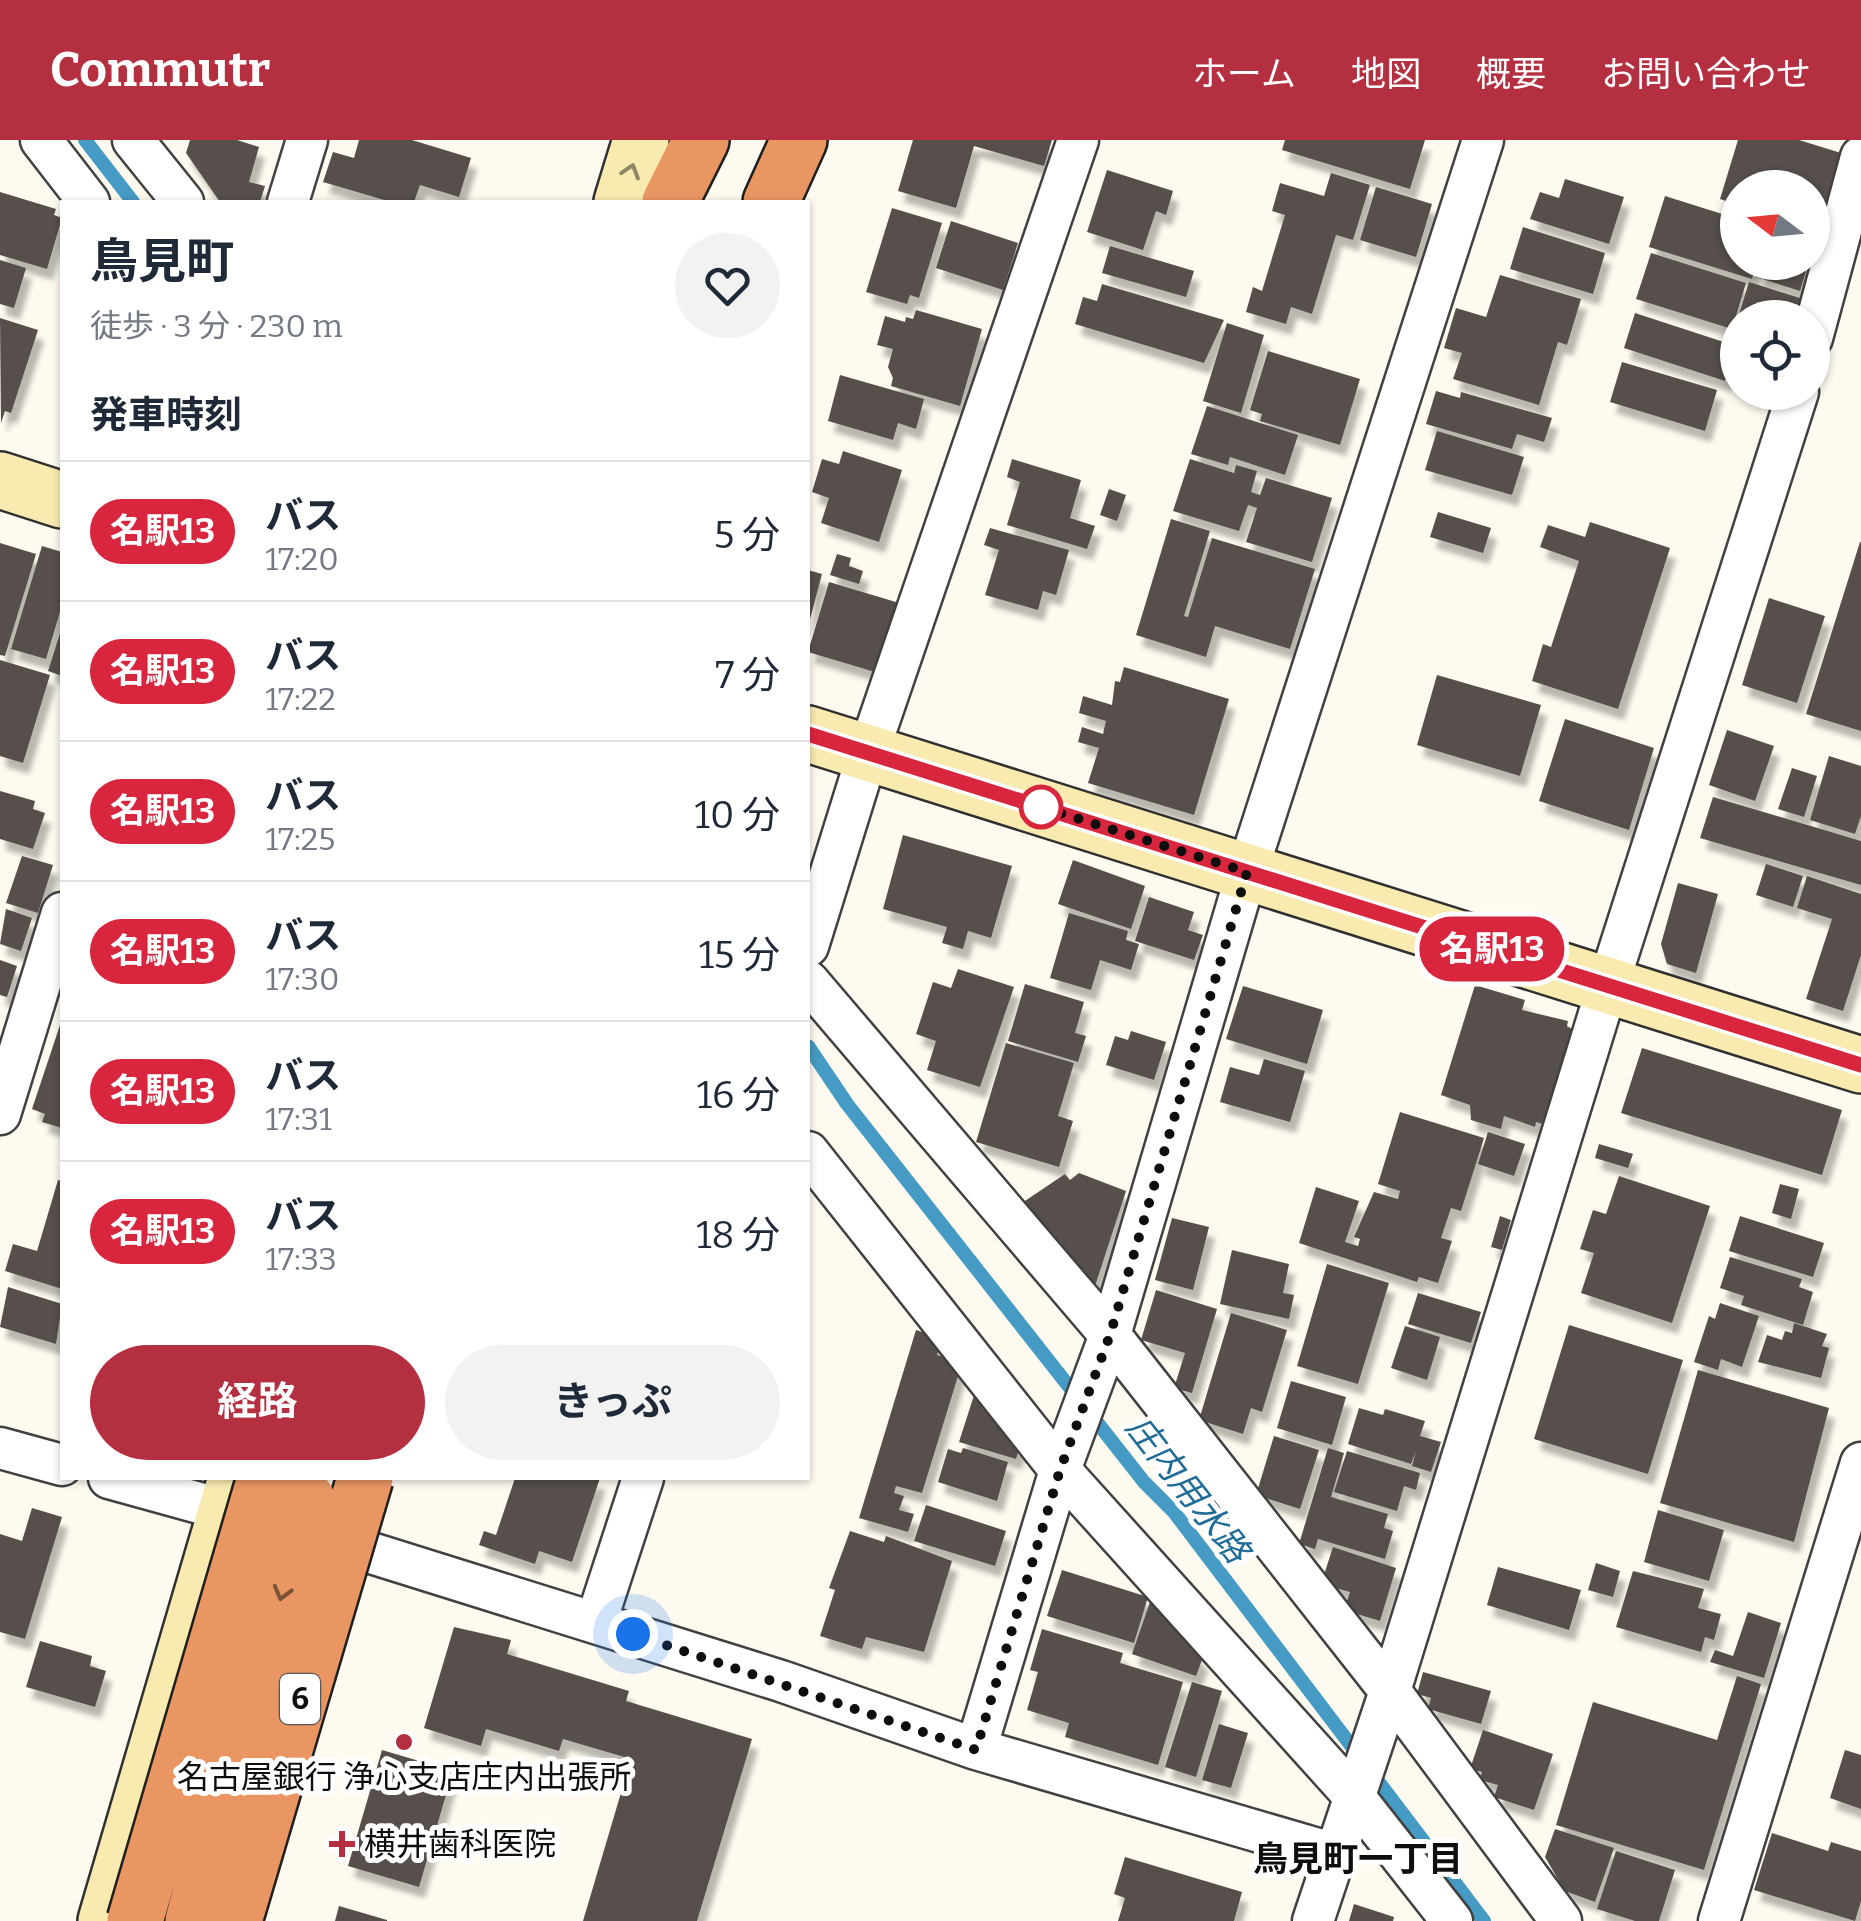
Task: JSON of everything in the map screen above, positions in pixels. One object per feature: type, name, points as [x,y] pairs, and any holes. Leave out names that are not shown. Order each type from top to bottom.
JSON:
[{"type":"highway","points":[[671,200],[701,140]]},
{"type":"highway","points":[[700,200],[718,140]]},
{"type":"highway","points":[[773,200],[799,140]]},
{"type":"highway","points":[[193,1921],[313,1480]]},
{"type":"highway","name":"6","points":[[237,1921],[367,1480]]},
{"type":"highway","points":[[136,1921],[247,1492]]},
{"type":"highway","points":[[154,1921],[247,1492]]},
{"type":"street","points":[[41,140],[87,200]]},
{"type":"street","points":[[133,140],[182,200]]},
{"type":"street","points":[[289,200],[307,140]]},
{"type":"street","points":[[623,200],[641,140]]},
{"type":"street","points":[[750,200],[768,140]]},
{"type":"street","points":[[810,940],[868,752],[1078,140]]},
{"type":"street","points":[[976,1750],[1060,1470],[1110,1335],[1247,872],[1484,140]]},
{"type":"street","points":[[1822,300],[1861,157]]},
{"type":"street","points":[[1313,1921],[1390,1691],[1608,986],[1792,410]]},
{"type":"street","points":[[0,480],[60,499]]},
{"type":"street","points":[[810,735],[1861,1065]]},
{"type":"street","points":[[0,1114],[60,919]]},
{"type":"street","points":[[810,984],[1110,1335],[1390,1691],[1561,1921]]},
{"type":"street","points":[[810,1155],[1060,1470],[1353,1796],[1452,1921]]},
{"type":"street","points":[[0,1448],[60,1464]]},
{"type":"street","points":[[1720,1921],[1861,1463]]},
{"type":"street","points":[[130,1480],[247,1492],[349,1545],[596,1622],[976,1750],[1335,1854]]},
{"type":"street","points":[[237,1921],[367,1480]]},
{"type":"street","points":[[596,1622],[642,1480]]},
{"type":"street","points":[[106,1921],[247,1492]]},
{"type":"building","points":[[190,140],[237,140],[259,147],[249,182],[265,186],[261,200],[219,200],[186,153]]},
{"type":"building","points":[[359,140],[412,140],[471,158],[459,197],[420,185],[415,200],[384,200],[323,182],[333,152],[354,158]]},
{"type":"building","points":[[913,140],[1052,140],[1044,166],[974,146],[956,208],[898,191]]},
{"type":"building","points":[[1285,140],[1425,140],[1410,189],[1282,150]]},
{"type":"building","points":[[1738,140],[1799,140],[1841,153],[1830,189],[1830,170],[1729,170]]},
{"type":"building","points":[[1107,170],[1173,191],[1166,215],[1156,211],[1143,250],[1087,232]]},
{"type":"building","points":[[1331,173],[1370,185],[1353,240],[1336,235],[1312,314],[1291,307],[1286,324],[1246,312],[1253,287],[1262,291],[1285,215],[1272,211],[1280,183],[1324,196]]},
{"type":"building","points":[[1565,179],[1624,197],[1609,244],[1530,219],[1540,192],[1559,198]]},
{"type":"building","points":[[1376,187],[1432,204],[1416,257],[1360,240]]},
{"type":"building","points":[[0,192],[56,209],[54,215],[60,217],[60,225],[47,269],[0,255]]},
{"type":"building","points":[[1665,196],[1720,213],[1720,269],[1649,247]]},
{"type":"building","points":[[892,208],[942,223],[919,298],[910,295],[907,304],[866,292]]},
{"type":"building","points":[[951,221],[1018,243],[1003,290],[936,268]]},
{"type":"building","points":[[1523,227],[1605,253],[1593,294],[1510,269]]},
{"type":"building","points":[[1110,246],[1194,271],[1186,297],[1102,273]]},
{"type":"building","points":[[1651,253],[1720,275],[1720,280],[1746,283],[1741,300],[1720,300],[1720,325],[1636,299]]},
{"type":"building","points":[[0,260],[26,268],[14,308],[0,304]]},
{"type":"building","points":[[1500,275],[1581,299],[1567,345],[1558,342],[1539,405],[1453,379],[1462,353],[1444,348],[1456,308],[1486,317]]},
{"type":"building","points":[[1765,280],[1803,280],[1800,291]]},
{"type":"building","points":[[1749,282],[1800,298],[1799,300],[1744,300]]},
{"type":"building","points":[[1102,284],[1224,320],[1204,363],[1075,324],[1083,297],[1097,301]]},
{"type":"building","points":[[916,310],[982,329],[960,406],[891,386],[893,378],[888,367],[893,349],[877,345],[885,316],[905,322],[906,317],[913,319]]},
{"type":"building","points":[[1635,313],[1720,341],[1720,379],[1624,348]]},
{"type":"building","points":[[0,318],[38,330],[11,413],[5,411],[1,423]]},
{"type":"building","points":[[1227,323],[1264,335],[1241,413],[1203,401]]},
{"type":"building","points":[[1268,351],[1360,379],[1340,445],[1260,421],[1262,414],[1250,410]]},
{"type":"building","points":[[1622,362],[1717,390],[1705,431],[1610,402]]},
{"type":"building","points":[[840,375],[924,399],[916,429],[898,423],[893,440],[828,421]]},
{"type":"building","points":[[1436,391],[1460,398],[1461,392],[1552,418],[1544,442],[1517,434],[1512,449],[1426,424]]},
{"type":"building","points":[[1207,406],[1298,435],[1285,475],[1230,457],[1228,465],[1191,454]]},
{"type":"building","points":[[1437,431],[1524,457],[1512,495],[1425,470]]},
{"type":"building","points":[[843,451],[902,470],[879,542],[821,523],[829,498],[812,492],[822,459],[839,464]]},
{"type":"building","points":[[1012,459],[1081,480],[1070,518],[1095,526],[1087,549],[1007,525],[1020,482],[1007,477]]},
{"type":"building","points":[[1190,459],[1234,473],[1236,465],[1257,471],[1251,492],[1260,495],[1266,478],[1332,498],[1312,562],[1246,542],[1257,508],[1248,505],[1239,531],[1173,511]]},
{"type":"building","points":[[1109,489],[1126,495],[1117,521],[1100,515]]},
{"type":"building","points":[[1438,512],[1491,528],[1483,553],[1430,537]]},
{"type":"building","points":[[1171,519],[1210,531],[1184,616],[1188,617],[1212,538],[1315,569],[1290,649],[1215,626],[1206,657],[1136,635]]},
{"type":"building","points":[[1590,522],[1670,548],[1618,709],[1532,681],[1543,644],[1551,647],[1579,561],[1540,547],[1548,525],[1585,537]]},
{"type":"building","points":[[990,528],[1069,550],[1056,595],[1043,591],[1038,610],[985,595],[999,550],[984,545]]},
{"type":"building","points":[[1861,542],[1861,731],[1806,714]]},
{"type":"building","points":[[0,543],[36,554],[5,656],[0,655]]},
{"type":"building","points":[[42,546],[60,551],[60,612],[46,659],[11,649]]},
{"type":"building","points":[[837,554],[851,558],[849,566],[863,571],[859,584],[830,575]]},
{"type":"building","points":[[810,571],[822,574],[810,619]]},
{"type":"building","points":[[829,582],[906,605],[885,675],[810,653]]},
{"type":"building","points":[[1769,598],[1825,616],[1797,703],[1742,685]]},
{"type":"building","points":[[60,633],[60,675],[48,671]]},
{"type":"building","points":[[0,660],[50,675],[23,763],[0,756]]},
{"type":"building","points":[[1124,667],[1229,699],[1194,815],[1088,783],[1099,748],[1078,742],[1082,727],[1103,734],[1106,721],[1079,713],[1083,696],[1112,705],[1115,681],[1120,682]]},
{"type":"building","points":[[1437,675],[1541,705],[1520,776],[1417,745]]},
{"type":"building","points":[[1565,719],[1654,748],[1629,830],[1539,801]]},
{"type":"building","points":[[1727,730],[1774,746],[1755,801],[1709,785]]},
{"type":"building","points":[[1829,756],[1861,766],[1861,816],[1855,834],[1810,820]]},
{"type":"building","points":[[1792,768],[1817,776],[1804,817],[1778,809]]},
{"type":"building","points":[[0,791],[35,801],[33,809],[45,813],[33,849],[0,839]]},
{"type":"building","points":[[1713,797],[1861,841],[1861,885],[1700,838]]},
{"type":"building","points":[[903,835],[1012,866],[991,938],[968,931],[963,949],[942,943],[947,927],[883,909]]},
{"type":"building","points":[[22,856],[53,865],[38,913],[6,903]]},
{"type":"building","points":[[1073,860],[1145,886],[1131,929],[1058,904]]},
{"type":"building","points":[[1766,864],[1803,876],[1793,907],[1756,895]]},
{"type":"building","points":[[1807,876],[1861,894],[1861,955],[1843,1011],[1806,999],[1832,919],[1797,908]]},
{"type":"building","points":[[1678,883],[1718,894],[1696,973],[1667,964],[1661,944]]},
{"type":"building","points":[[1149,897],[1194,912],[1188,930],[1203,935],[1194,960],[1135,941]]},
{"type":"building","points":[[6,909],[32,918],[21,951],[0,944]]},
{"type":"building","points":[[1069,913],[1128,931],[1126,940],[1139,944],[1131,970],[1100,960],[1091,990],[1050,978]]},
{"type":"building","points":[[0,960],[17,966],[7,997],[0,995]]},
{"type":"building","points":[[958,969],[1014,987],[980,1087],[927,1070],[936,1041],[916,1034],[933,982],[951,988]]},
{"type":"building","points":[[1025,984],[1084,1002],[1075,1033],[1086,1036],[1078,1062],[1008,1041]]},
{"type":"building","points":[[1475,985],[1525,1000],[1522,1010],[1568,1021],[1567,1026],[1572,1029],[1542,1124],[1536,1122],[1535,1127],[1504,1116],[1501,1129],[1471,1120],[1470,1105],[1441,1095]]},
{"type":"building","points":[[1243,986],[1323,1010],[1307,1064],[1226,1039]]},
{"type":"building","points":[[60,1025],[60,1127],[42,1122],[45,1114],[32,1109]]},
{"type":"building","points":[[1131,1031],[1166,1042],[1154,1080],[1106,1065],[1115,1036],[1128,1040]]},
{"type":"building","points":[[1006,1043],[1074,1063],[1058,1116],[1073,1121],[1059,1167],[976,1142]]},
{"type":"building","points":[[1642,1048],[1842,1110],[1822,1175],[1621,1113]]},
{"type":"building","points":[[1264,1059],[1305,1071],[1290,1122],[1220,1102],[1230,1067],[1259,1075]]},
{"type":"building","points":[[1400,1112],[1484,1138],[1461,1211],[1451,1208],[1441,1238],[1452,1241],[1438,1283],[1419,1277],[1417,1282],[1299,1243],[1316,1187],[1359,1201],[1345,1242],[1358,1246],[1360,1239],[1354,1237],[1374,1192],[1398,1199],[1400,1191],[1378,1184]]},
{"type":"building","points":[[1488,1132],[1525,1144],[1514,1176],[1478,1164]]},
{"type":"building","points":[[1599,1144],[1633,1154],[1628,1168],[1595,1158]]},
{"type":"building","points":[[1079,1173],[1126,1191],[1096,1283],[1085,1290],[1019,1205],[1065,1174],[1070,1180]]},
{"type":"building","points":[[1619,1176],[1710,1206],[1672,1323],[1581,1293],[1594,1253],[1580,1249],[1593,1210],[1606,1214]]},
{"type":"building","points":[[60,1180],[60,1288],[5,1271],[13,1244],[37,1251]]},
{"type":"building","points":[[1780,1184],[1799,1189],[1791,1219],[1772,1213]]},
{"type":"building","points":[[1500,1216],[1511,1220],[1502,1250],[1491,1247]]},
{"type":"building","points":[[1740,1216],[1824,1243],[1813,1277],[1729,1251]]},
{"type":"building","points":[[1172,1218],[1209,1227],[1193,1290],[1155,1280]]},
{"type":"building","points":[[1232,1250],[1289,1264],[1283,1293],[1294,1295],[1289,1319],[1220,1304]]},
{"type":"building","points":[[1730,1257],[1802,1279],[1799,1287],[1813,1292],[1803,1325],[1741,1305],[1744,1296],[1720,1288]]},
{"type":"building","points":[[1327,1264],[1389,1283],[1358,1384],[1297,1366]]},
{"type":"building","points":[[8,1287],[60,1303],[56,1344],[0,1327]]},
{"type":"building","points":[[1156,1290],[1217,1309],[1192,1393],[1174,1388],[1185,1353],[1141,1340]]},
{"type":"building","points":[[1418,1293],[1481,1312],[1471,1343],[1408,1324]]},
{"type":"building","points":[[1720,1303],[1759,1316],[1742,1367],[1721,1359],[1718,1370],[1694,1362],[1709,1316],[1715,1319]]},
{"type":"building","points":[[1231,1313],[1287,1330],[1262,1412],[1251,1408],[1243,1434],[1199,1420]]},
{"type":"building","points":[[1794,1323],[1827,1334],[1822,1346],[1829,1348],[1821,1378],[1758,1362],[1767,1335],[1782,1340],[1785,1331],[1792,1333]]},
{"type":"building","points":[[1569,1325],[1683,1360],[1648,1474],[1534,1439]]},
{"type":"building","points":[[1405,1326],[1440,1337],[1427,1380],[1391,1368]]},
{"type":"building","points":[[916,1330],[942,1338],[937,1355],[962,1363],[922,1493],[896,1486],[894,1493],[904,1496],[899,1510],[914,1514],[908,1532],[859,1518]]},
{"type":"building","points":[[1698,1370],[1829,1408],[1794,1542],[1660,1503]]},
{"type":"building","points":[[1291,1381],[1346,1397],[1332,1445],[1277,1428]]},
{"type":"building","points":[[976,1389],[1022,1439],[1016,1459],[959,1442]]},
{"type":"building","points":[[1359,1408],[1383,1415],[1385,1409],[1425,1421],[1420,1436],[1441,1442],[1431,1472],[1412,1466],[1416,1451],[1411,1464],[1348,1444]]},
{"type":"building","points":[[1274,1436],[1319,1450],[1300,1509],[1256,1495]]},
{"type":"building","points":[[963,1448],[1008,1462],[997,1501],[938,1482],[948,1449],[961,1453]]},
{"type":"building","points":[[1328,1448],[1344,1453],[1331,1497],[1388,1514],[1384,1528],[1393,1531],[1385,1559],[1318,1539],[1315,1549],[1299,1544]]},
{"type":"building","points":[[1347,1451],[1420,1473],[1416,1490],[1404,1486],[1397,1511],[1334,1492]]},
{"type":"building","points":[[514,1480],[599,1480],[572,1562],[539,1551],[535,1564],[479,1545],[484,1531],[496,1535]]},
{"type":"building","points":[[926,1505],[1006,1531],[995,1566],[914,1541]]},
{"type":"building","points":[[32,1508],[62,1517],[25,1639],[0,1632],[0,1534],[22,1541]]},
{"type":"building","points":[[1658,1510],[1724,1530],[1709,1581],[1644,1562]]},
{"type":"building","points":[[850,1531],[884,1542],[886,1536],[952,1561],[924,1652],[866,1637],[862,1649],[820,1636],[835,1590],[829,1588]]},
{"type":"building","points":[[1333,1547],[1396,1568],[1380,1621],[1344,1610],[1350,1592],[1321,1584]]},
{"type":"building","points":[[1596,1563],[1620,1571],[1613,1597],[1588,1590]]},
{"type":"building","points":[[1498,1567],[1581,1590],[1569,1630],[1487,1605]]},
{"type":"building","points":[[1062,1570],[1148,1597],[1134,1643],[1047,1616]]},
{"type":"building","points":[[1633,1571],[1704,1589],[1698,1608],[1721,1614],[1714,1640],[1705,1637],[1701,1652],[1616,1627]]},
{"type":"building","points":[[1150,1602],[1202,1660],[1196,1676],[1132,1654]]},
{"type":"building","points":[[1748,1612],[1781,1623],[1764,1678],[1710,1662],[1715,1650],[1733,1656]]},
{"type":"building","points":[[454,1627],[511,1640],[507,1654],[629,1691],[626,1701],[752,1739],[697,1921],[583,1921],[631,1759],[563,1739],[559,1751],[486,1729],[481,1746],[424,1728]]},
{"type":"building","points":[[1042,1629],[1123,1653],[1120,1663],[1183,1682],[1158,1765],[1065,1737],[1069,1723],[1027,1710],[1038,1672],[1030,1670]]},
{"type":"building","points":[[40,1641],[92,1656],[90,1666],[106,1671],[95,1707],[26,1687]]},
{"type":"building","points":[[1423,1672],[1491,1691],[1481,1724],[1428,1709],[1431,1698],[1417,1694]]},
{"type":"building","points":[[1737,1676],[1761,1684],[1704,1870],[1556,1825],[1593,1702],[1717,1740]]},
{"type":"building","points":[[1192,1682],[1222,1691],[1196,1777],[1165,1767]]},
{"type":"building","points":[[1219,1724],[1248,1733],[1231,1788],[1202,1780]]},
{"type":"building","points":[[1483,1730],[1553,1754],[1534,1810],[1494,1797],[1498,1785],[1480,1780],[1482,1772],[1470,1769]]},
{"type":"building","points":[[382,1750],[453,1771],[419,1887],[348,1866]]},
{"type":"building","points":[[1845,1750],[1861,1755],[1861,1809],[1830,1798]]},
{"type":"building","points":[[1555,1829],[1614,1848],[1595,1902],[1565,1891],[1545,1857]]},
{"type":"building","points":[[1772,1833],[1828,1851],[1831,1842],[1861,1851],[1861,1901],[1855,1921],[1754,1890]]},
{"type":"building","points":[[1616,1851],[1675,1870],[1659,1921],[1635,1921],[1597,1909]]},
{"type":"building","points":[[1125,1857],[1242,1892],[1234,1921],[1118,1921],[1125,1898],[1114,1894]]},
{"type":"building","points":[[1354,1904],[1394,1917],[1393,1921],[1349,1921]]},
{"type":"building","points":[[339,1906],[387,1920],[387,1921],[335,1921]]},
{"type":"waterway","name":"庄内用水路","points":[[85,140],[131,200]]},
{"type":"waterway","name":"庄内用水路","points":[[810,1049],[847,1104],[1144,1482],[1174,1512],[1484,1921]]},
{"type":"bus line","name":"名駅13","points":[[810,735],[1861,1065]]},
{"type":"place","name":"名古屋銀行 浄心支店庄内出張所","points":[[404,1742]]},
{"type":"place","name":"横井歯科医院","points":[[342,1844]]},
{"type":"district","name":"鳥見町一丁目","points":[[1358,1859]]},
{"type":"route","points":[[633,1634],[976,1750],[1060,1470],[1110,1335],[1247,872],[1041,807]]}]
